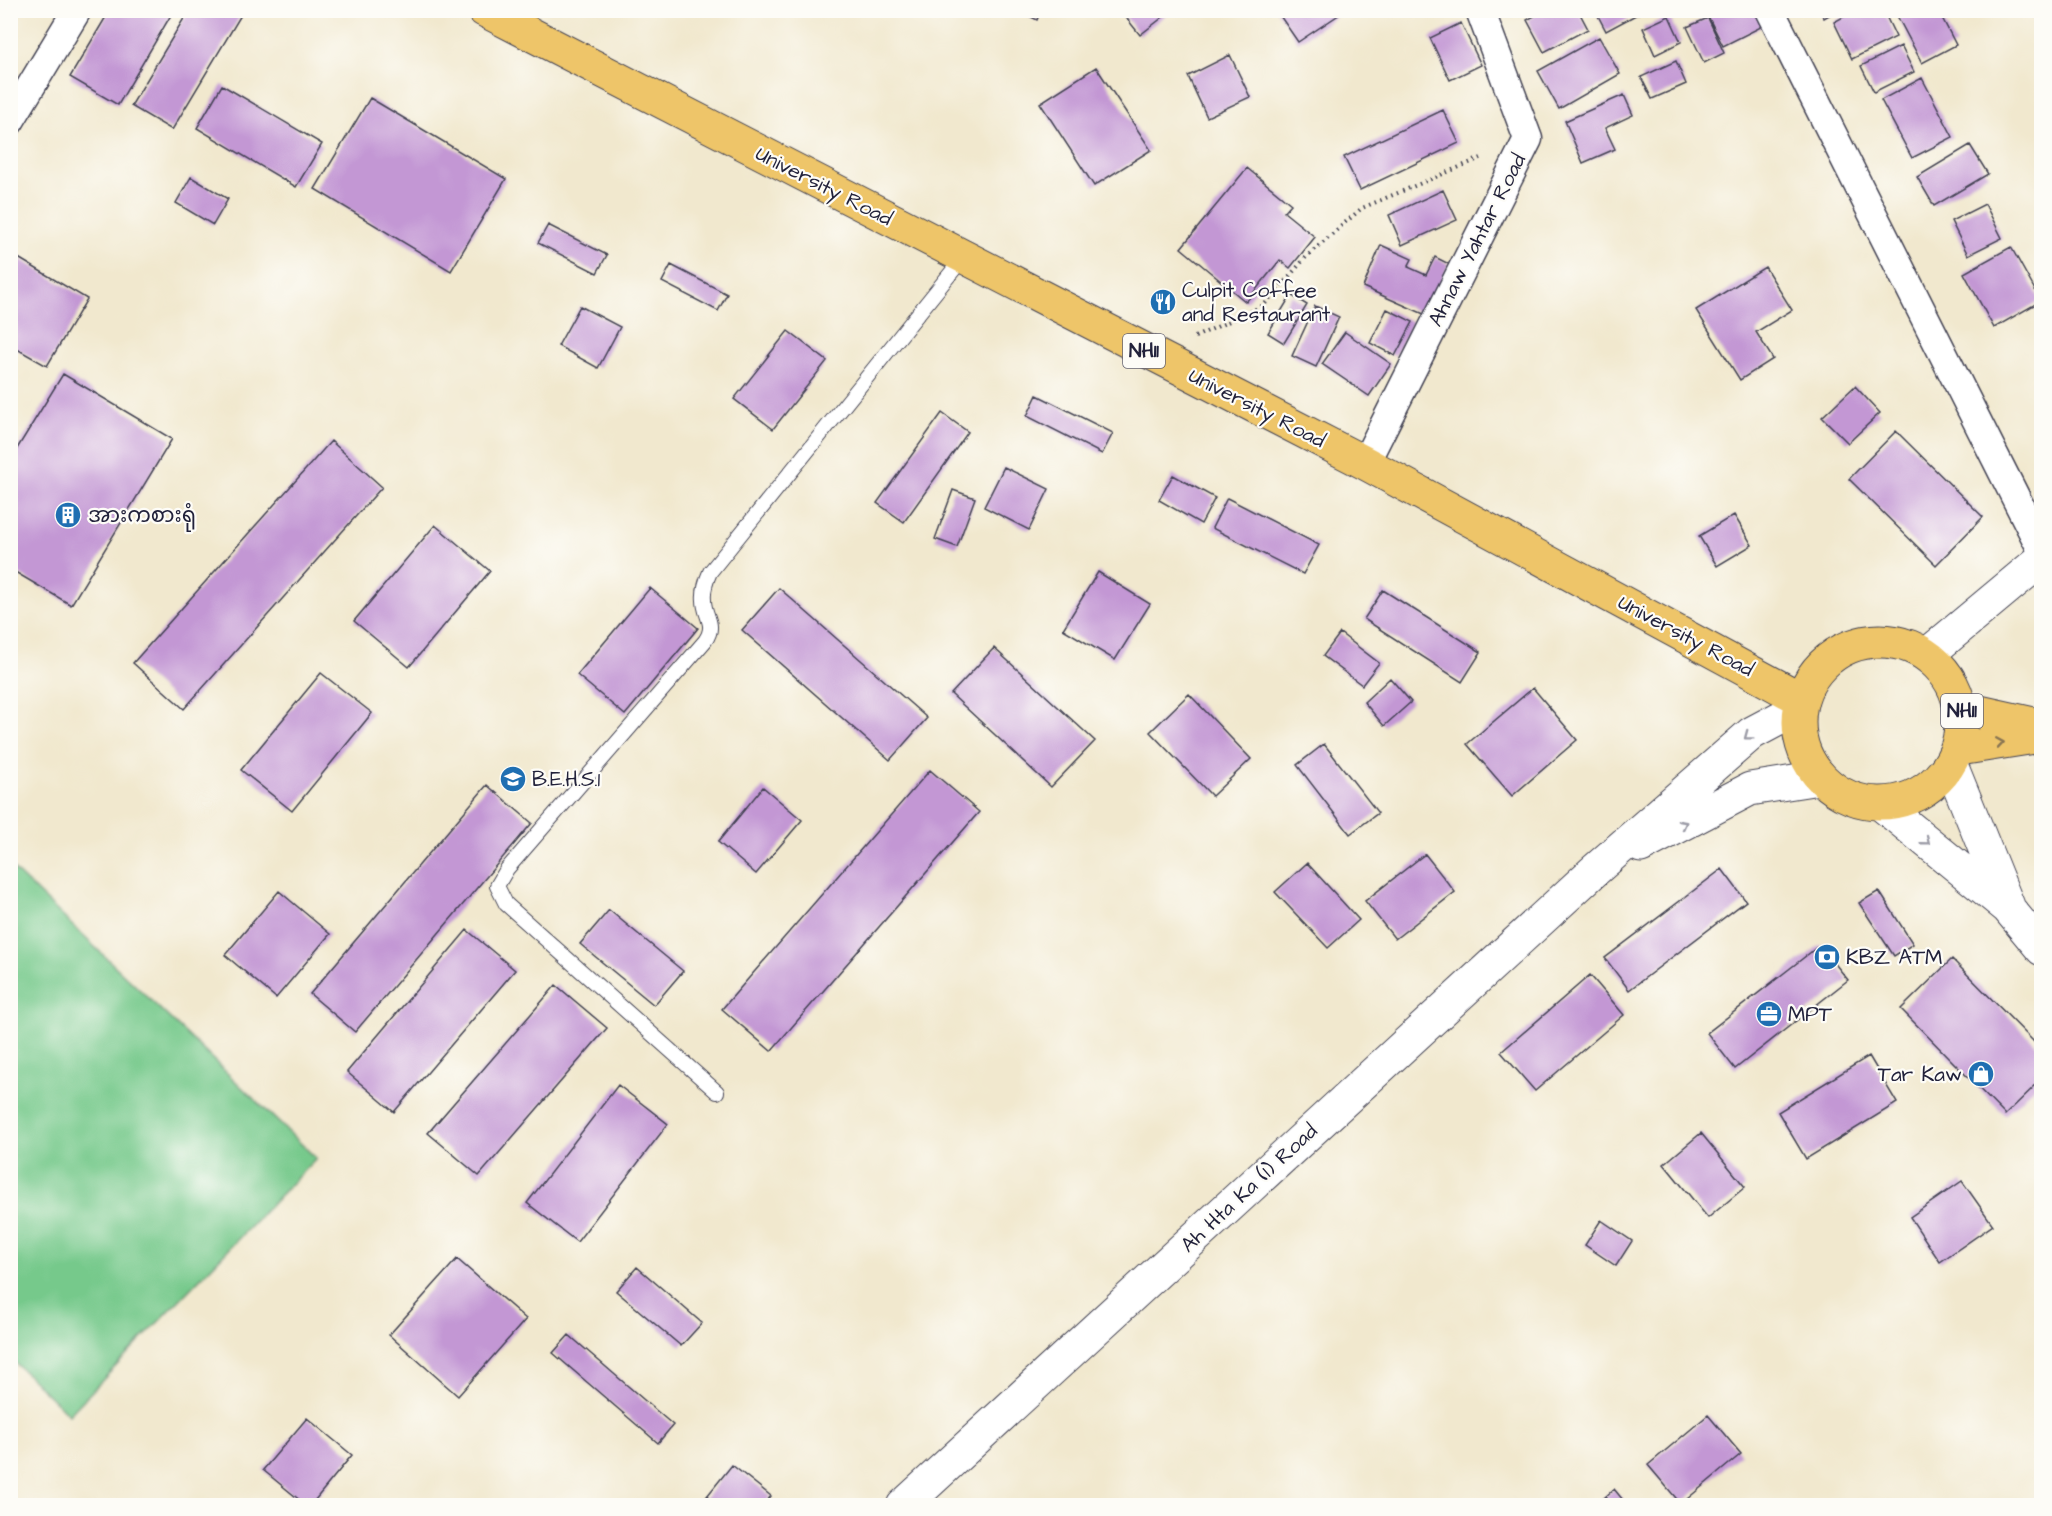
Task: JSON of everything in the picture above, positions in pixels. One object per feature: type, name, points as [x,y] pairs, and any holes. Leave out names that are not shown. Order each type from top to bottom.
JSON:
[{"type":"highway","name":"University Road","points":[[484,10],[1365,463],[1800,704]]},
{"type":"highway","name":"NH11","points":[[1800,704],[1816,671],[1839,651],[1869,641],[1900,642],[1928,654],[1951,678],[1962,708],[1955,757],[2042,736]]},
{"type":"highway","points":[[1800,704],[1799,733],[1806,757],[1820,778],[1847,798],[1881,804],[1921,794],[1955,757]]},
{"type":"highway","name":"NH11","points":[[1962,708],[2042,726]]},
{"type":"street","points":[[10,121],[77,10]]},
{"type":"street","name":"Ahnaw Yahtar Road","points":[[1365,463],[1528,139],[1480,10]]},
{"type":"street","points":[[1770,10],[2042,550]]},
{"type":"street","points":[[1928,654],[2042,559]]},
{"type":"street","points":[[1594,871],[1752,733],[1800,704]]},
{"type":"street","points":[[1955,757],[2008,908]]},
{"type":"street","points":[[1594,871],[1750,789],[1820,778]]},
{"type":"street","points":[[1881,804],[2008,908],[2042,949]]},
{"type":"street","name":"Ah Hta Ka (1) Road","points":[[903,1506],[1594,871]]},
{"type":"lane","points":[[717,1092],[506,904],[497,886],[515,860],[705,641],[710,633],[710,622],[704,603],[704,587],[710,572],[963,258]]},
{"type":"path","points":[[1153,356],[1264,305],[1308,255],[1362,208],[1528,139]]},
{"type":"green space","points":[[10,866],[316,1158],[69,1415],[11,1359]]},
{"type":"building","points":[[110,10],[174,10],[118,105],[70,77]]},
{"type":"building","points":[[189,10],[244,10],[172,130],[131,106]]},
{"type":"building","points":[[1018,10],[1041,10],[1037,20]]},
{"type":"building","points":[[1120,10],[1172,10],[1140,35]]},
{"type":"building","points":[[1276,10],[1346,10],[1298,42]]},
{"type":"building","points":[[1545,10],[1578,10],[1588,29],[1544,52],[1527,20]]},
{"type":"building","points":[[1595,10],[1645,10],[1606,31]]},
{"type":"building","points":[[1705,10],[1763,10],[1769,23],[1723,46]]},
{"type":"building","points":[[1819,10],[1838,10],[1824,18]]},
{"type":"building","points":[[1856,10],[1883,10],[1896,37],[1852,59],[1834,22]]},
{"type":"building","points":[[1894,10],[1938,10],[1956,45],[1922,63]]},
{"type":"building","points":[[1669,16],[1681,42],[1655,55],[1643,28]]},
{"type":"building","points":[[1708,18],[1724,53],[1704,63],[1687,27]]},
{"type":"building","points":[[1461,23],[1481,65],[1450,80],[1430,38]]},
{"type":"building","points":[[1599,37],[1620,74],[1559,109],[1538,71]]},
{"type":"building","points":[[1901,46],[1914,72],[1874,92],[1861,66]]},
{"type":"building","points":[[1230,55],[1250,97],[1207,117],[1188,76]]},
{"type":"building","points":[[1676,61],[1686,84],[1652,99],[1641,77]]},
{"type":"building","points":[[1096,67],[1151,150],[1094,186],[1040,103]]},
{"type":"building","points":[[1922,78],[1953,137],[1912,158],[1881,100]]},
{"type":"building","points":[[222,85],[322,144],[296,187],[197,128]]},
{"type":"building","points":[[1624,95],[1633,115],[1605,128],[1615,149],[1583,163],[1565,121]]},
{"type":"building","points":[[370,98],[506,179],[451,271],[315,189]]},
{"type":"building","points":[[1443,110],[1459,143],[1360,190],[1344,157]]},
{"type":"building","points":[[1970,145],[1988,174],[1934,206],[1917,177]]},
{"type":"building","points":[[1247,168],[1291,204],[1284,212],[1315,237],[1290,268],[1280,260],[1246,302],[1181,248]]},
{"type":"building","points":[[191,177],[228,199],[213,225],[176,203]]},
{"type":"building","points":[[1443,190],[1457,220],[1402,245],[1389,215]]},
{"type":"building","points":[[1985,204],[2002,238],[1968,255],[1951,221]]},
{"type":"building","points":[[548,225],[607,255],[597,273],[538,243]]},
{"type":"building","points":[[1381,245],[1412,259],[1408,267],[1426,275],[1435,257],[1449,264],[1426,315],[1363,287]]},
{"type":"building","points":[[2011,247],[2041,301],[1994,328],[1964,273]]},
{"type":"building","points":[[10,253],[87,299],[47,366],[10,345]]},
{"type":"building","points":[[671,265],[727,294],[718,311],[662,282]]},
{"type":"building","points":[[1765,267],[1792,310],[1756,332],[1773,359],[1740,380],[1696,310]]},
{"type":"building","points":[[1291,295],[1307,305],[1284,343],[1268,333]]},
{"type":"building","points":[[580,306],[620,327],[598,368],[558,346]]},
{"type":"building","points":[[1315,306],[1339,317],[1316,367],[1292,356]]},
{"type":"building","points":[[1387,309],[1413,322],[1395,356],[1370,343]]},
{"type":"building","points":[[788,331],[827,361],[773,429],[734,399]]},
{"type":"building","points":[[1345,332],[1391,364],[1369,396],[1322,364]]},
{"type":"building","name":"အားကစားရုံ","points":[[63,374],[172,439],[71,605],[10,569],[10,460]]},
{"type":"building","points":[[1855,386],[1880,413],[1848,443],[1822,417]]},
{"type":"building","points":[[1037,395],[1113,433],[1102,454],[1027,416]]},
{"type":"building","points":[[942,413],[968,432],[904,522],[877,503]]},
{"type":"building","points":[[1896,431],[1983,517],[1936,565],[1849,479]]},
{"type":"building","points":[[331,441],[382,487],[184,709],[133,663]]},
{"type":"building","points":[[1004,467],[1049,489],[1029,530],[984,507]]},
{"type":"building","points":[[1173,475],[1215,498],[1201,524],[1159,500]]},
{"type":"building","points":[[953,490],[975,498],[957,547],[935,539]]},
{"type":"building","points":[[1227,498],[1319,545],[1303,574],[1212,528]]},
{"type":"building","points":[[1734,515],[1752,545],[1717,566],[1699,536]]},
{"type":"building","points":[[435,525],[490,571],[409,667],[354,621]]},
{"type":"building","points":[[1098,572],[1150,604],[1115,660],[1063,629]]},
{"type":"building","points":[[650,588],[698,628],[625,715],[577,675]]},
{"type":"building","points":[[779,588],[927,718],[890,760],[742,630]]},
{"type":"building","points":[[1383,590],[1481,652],[1462,682],[1364,619]]},
{"type":"building","points":[[1340,633],[1379,663],[1362,685],[1323,656]]},
{"type":"building","points":[[994,648],[1095,741],[1051,787],[951,694]]},
{"type":"building","points":[[321,673],[372,713],[292,811],[241,770]]},
{"type":"building","points":[[1390,678],[1411,702],[1384,726],[1364,702]]},
{"type":"building","points":[[1533,688],[1577,740],[1512,796],[1467,744]]},
{"type":"building","points":[[1189,694],[1251,759],[1212,796],[1150,732]]},
{"type":"building","points":[[1324,744],[1378,813],[1350,834],[1297,765]]},
{"type":"building","points":[[930,770],[979,812],[771,1051],[722,1009]]},
{"type":"building","points":[[487,785],[532,823],[355,1032],[310,994]]},
{"type":"building","points":[[763,787],[802,820],[756,874],[718,842]]},
{"type":"building","points":[[1425,854],[1455,892],[1395,939],[1365,901]]},
{"type":"building","points":[[1307,863],[1359,920],[1328,948],[1275,892]]},
{"type":"building","points":[[1722,869],[1746,901],[1629,990],[1605,958]]},
{"type":"building","points":[[279,891],[330,934],[276,998],[225,955]]},
{"type":"building","points":[[1879,891],[1913,944],[1894,956],[1859,903]]},
{"type":"building","points":[[609,910],[683,971],[654,1005],[580,944]]},
{"type":"building","points":[[467,930],[515,970],[394,1112],[347,1072]]},
{"type":"building","points":[[1820,945],[1848,980],[1735,1069],[1707,1033]]},
{"type":"building","points":[[1952,959],[2042,1050],[2042,1079],[2005,1115],[1901,1009]]},
{"type":"building","points":[[1590,975],[1624,1015],[1535,1091],[1501,1052]]},
{"type":"building","points":[[556,985],[607,1028],[479,1176],[428,1133]]},
{"type":"building","points":[[1869,1056],[1897,1103],[1806,1159],[1778,1112]]},
{"type":"building","points":[[618,1085],[668,1124],[577,1242],[527,1203]]},
{"type":"building","points":[[1701,1133],[1745,1187],[1708,1218],[1664,1164]]},
{"type":"building","points":[[1962,1181],[1993,1225],[1940,1262],[1910,1217]]},
{"type":"building","points":[[1601,1220],[1632,1241],[1616,1266],[1585,1245]]},
{"type":"building","points":[[457,1259],[526,1319],[458,1396],[389,1335]]},
{"type":"building","points":[[637,1267],[702,1323],[681,1346],[616,1291]]},
{"type":"building","points":[[569,1335],[673,1425],[658,1443],[553,1353]]},
{"type":"building","points":[[1708,1415],[1741,1454],[1681,1504],[1648,1465]]},
{"type":"building","points":[[307,1418],[352,1455],[310,1506],[307,1506],[263,1470]]},
{"type":"building","points":[[732,1465],[771,1496],[763,1506],[699,1506]]},
{"type":"building","points":[[1614,1489],[1628,1506],[1595,1506]]},
{"type":"place","name":"Culpit Coffee and Restaurant","points":[[1163,302]]},
{"type":"place","name":"အားကစားရုံ","points":[[68,515]]},
{"type":"place","name":"B.E.H.S.1","points":[[513,779]]},
{"type":"place","name":"KBZ ATM","points":[[1827,957]]},
{"type":"place","name":"MPT","points":[[1769,1014]]},
{"type":"place","name":"Tar Kaw","points":[[1981,1074]]}]
